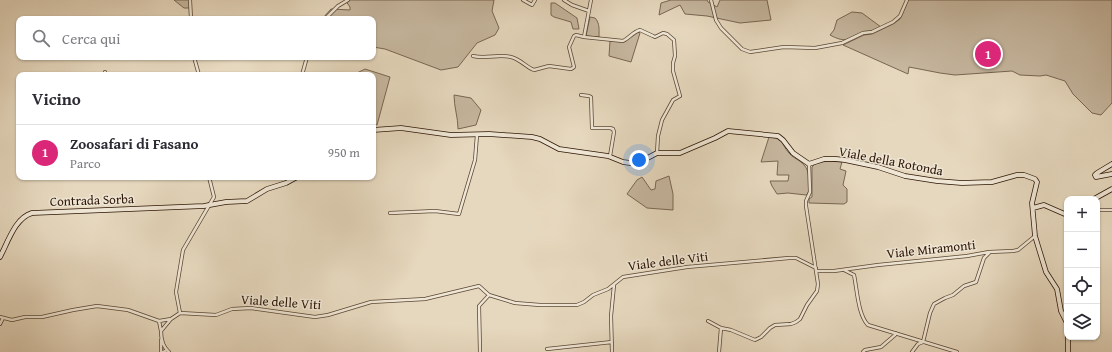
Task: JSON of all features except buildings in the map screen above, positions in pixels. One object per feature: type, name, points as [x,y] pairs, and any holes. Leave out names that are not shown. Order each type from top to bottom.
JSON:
[{"type":"street","points":[[190,0],[191,16]]},
{"type":"street","points":[[328,16],[338,6],[348,0]]},
{"type":"street","points":[[523,0],[532,5],[535,0]]},
{"type":"street","points":[[564,0],[572,5],[589,11]]},
{"type":"street","points":[[584,37],[591,0]]},
{"type":"street","points":[[711,0],[716,20],[721,28],[742,49],[750,52],[784,47],[815,48],[842,43],[864,33],[872,32],[893,22],[900,16],[907,0]]},
{"type":"street","points":[[473,56],[482,58],[509,56],[520,60],[534,70],[550,66],[571,69],[574,67],[569,47],[571,41],[576,35],[623,41],[640,30],[655,37],[663,33],[667,34],[673,39],[675,46],[673,71],[680,96],[673,100],[662,120],[658,136],[657,153]]},
{"type":"street","points":[[195,60],[198,72]]},
{"type":"street","points":[[303,72],[305,60]]},
{"type":"street","points":[[581,95],[589,96],[590,98],[592,128],[613,129],[614,132],[610,156]]},
{"type":"street","points":[[376,130],[401,128],[451,135],[489,134],[532,137],[540,139],[559,149],[610,156],[623,162],[640,162],[657,153],[680,153],[728,131],[778,136],[783,140],[793,154],[808,164],[810,192],[806,206],[817,275],[817,291],[806,305],[800,319],[791,324],[775,325],[755,340],[731,330],[721,328],[708,321]]},
{"type":"street","points":[[390,213],[435,211],[459,214],[475,160],[477,135]]},
{"type":"street","name":"Viale della Rotonda","points":[[808,164],[824,160],[845,160],[905,176],[962,183],[992,182],[1017,175],[1024,175],[1034,179],[1037,182],[1032,197],[1033,208]]},
{"type":"street","points":[[1112,164],[1097,172],[1095,175],[1096,177],[1112,174]]},
{"type":"street","points":[[161,331],[171,319],[180,313],[176,292],[183,250],[214,198],[210,180]]},
{"type":"street","name":"Contrada Sorba","points":[[0,257],[18,222],[23,217],[32,213],[210,205],[226,202],[247,201],[267,190],[292,180]]},
{"type":"street","points":[[1099,196],[1112,189]]},
{"type":"street","points":[[1064,214],[1044,204],[1033,208],[1035,236],[1046,272],[1057,289],[1064,315]]},
{"type":"street","points":[[1100,210],[1112,210]]},
{"type":"street","name":"Viale Miramonti","points":[[816,269],[824,271],[843,270],[967,256],[989,252],[1018,250],[1035,236]]},
{"type":"street","points":[[923,342],[930,313],[934,304],[953,295],[964,286],[976,282],[984,258],[989,252]]},
{"type":"street","name":"Viale delle Viti","points":[[180,313],[216,315],[232,309],[251,308],[316,317],[328,315],[371,302],[425,299],[476,286],[481,287],[489,295],[514,303],[577,305],[584,302],[594,294],[608,289],[623,277],[644,273],[687,267],[788,258],[796,258],[816,269]]},
{"type":"street","points":[[843,270],[854,275],[861,314],[864,321],[868,325],[957,352]]},
{"type":"street","points":[[612,352],[611,316],[614,284]]},
{"type":"street","points":[[480,352],[479,306],[489,295]]},
{"type":"street","points":[[0,324],[2,318],[12,320],[25,317],[42,317],[97,306],[128,310],[159,321],[171,319]]},
{"type":"street","points":[[159,321],[162,339],[162,352],[168,351],[162,339]]},
{"type":"street","points":[[719,352],[721,328]]},
{"type":"street","points":[[863,352],[865,350],[881,346],[896,333]]},
{"type":"street","points":[[1068,340],[1068,352]]},
{"type":"street","points":[[547,349],[612,342]]},
{"type":"street","points":[[912,352],[918,344],[923,342]]},
{"type":"shaded area","points":[[174,0],[189,0],[190,8],[184,8]]},
{"type":"shaded area","points":[[345,0],[494,0],[492,11],[499,28],[495,35],[477,43],[458,67],[441,70],[385,49],[376,48],[376,16],[325,16],[331,9],[350,10],[350,7]]},
{"type":"shaded area","points":[[671,0],[707,0],[717,7],[720,0],[767,0],[771,20],[740,23],[707,16],[685,14],[680,5],[659,15],[661,3]]},
{"type":"shaded area","points":[[908,0],[1112,0],[1112,103],[1101,115],[1092,113],[1073,94],[1065,81],[1046,75],[1020,75],[1012,71],[955,75],[909,67],[908,74],[843,45],[893,24],[900,19]]},
{"type":"shaded area","points":[[551,3],[555,3],[577,18],[579,29],[573,29],[571,22],[551,15]]},
{"type":"shaded area","points":[[852,12],[862,13],[881,27],[844,40],[830,35],[834,30],[837,20]]},
{"type":"shaded area","points":[[590,17],[595,18],[598,22],[599,37],[586,36]]},
{"type":"shaded area","points":[[638,32],[640,33],[631,62],[609,56],[610,41],[626,41],[633,34]]},
{"type":"shaded area","points":[[365,69],[374,72],[359,72]]},
{"type":"shaded area","points":[[376,73],[390,77],[376,124]]},
{"type":"shaded area","points":[[454,95],[471,98],[481,110],[476,125],[458,129]]},
{"type":"shaded area","points":[[769,137],[780,140],[790,154],[801,162],[806,168],[809,176],[809,185],[808,193],[806,195],[788,193],[777,194],[770,181],[788,181],[789,175],[777,175],[778,161],[761,162]]},
{"type":"shaded area","points":[[827,161],[842,162],[840,169],[846,171],[843,185],[847,189],[847,202],[844,204],[809,203],[809,199],[812,197],[812,167],[815,164]]},
{"type":"shaded area","points":[[669,176],[673,194],[673,210],[647,208],[627,194],[637,180],[642,177],[651,190],[655,189],[656,181]]},
{"type":"place","name":"Zoosafari di Fasano","points":[[988,54]]}]
